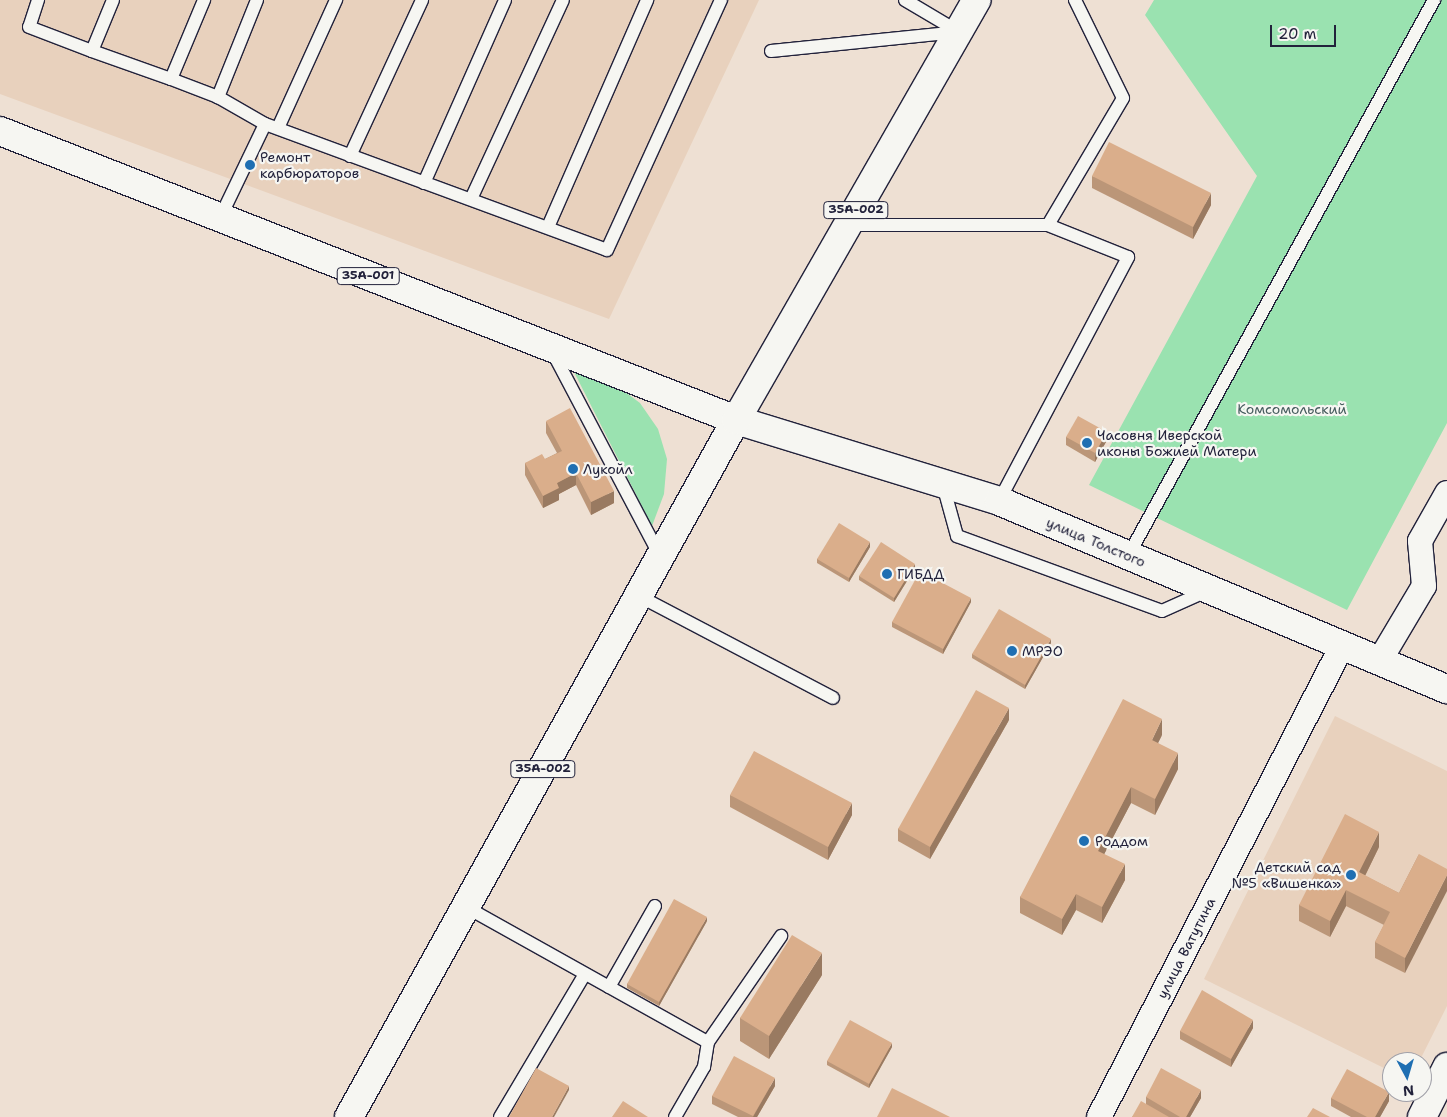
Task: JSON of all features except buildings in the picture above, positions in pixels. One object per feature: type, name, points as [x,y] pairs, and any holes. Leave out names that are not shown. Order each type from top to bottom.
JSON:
[{"type":"main road","name":"35А-002","points":[[349,1117],[736,420],[978,0]]},
{"type":"main road","name":"35А-001","points":[[0,131],[736,420]]},
{"type":"main road","name":"улица Толстого","points":[[736,420],[999,502],[1447,689]]},
{"type":"main road","points":[[1422,1117],[1447,1068]]},
{"type":"street","points":[[1380,660],[1424,586],[1420,540],[1447,493]]},
{"type":"street","name":"улица Ватутина","points":[[1099,1117],[1342,646]]},
{"type":"lane","points":[[38,0],[29,27],[218,97],[272,126],[608,250],[721,0]]},
{"type":"lane","points":[[92,51],[113,0]]},
{"type":"lane","points":[[171,79],[204,0]]},
{"type":"lane","points":[[218,97],[257,0]]},
{"type":"lane","points":[[220,218],[272,126],[336,0]]},
{"type":"lane","points":[[350,156],[422,0]]},
{"type":"lane","points":[[424,182],[505,0]]},
{"type":"lane","points":[[471,199],[563,0]]},
{"type":"lane","points":[[548,227],[648,0]]},
{"type":"lane","points":[[904,0],[959,32]]},
{"type":"lane","points":[[1048,224],[1123,98],[1075,0]]},
{"type":"lane","points":[[1128,556],[1434,0]]},
{"type":"lane","points":[[771,51],[959,32]]},
{"type":"lane","points":[[847,225],[1048,224],[1128,257],[999,502]]},
{"type":"lane","points":[[550,348],[660,556]]},
{"type":"lane","points":[[943,484],[956,536],[1162,611],[1210,590]]},
{"type":"lane","points":[[639,596],[833,698]]},
{"type":"lane","points":[[609,987],[656,906]]},
{"type":"lane","points":[[466,907],[708,1042]]},
{"type":"lane","points":[[675,1117],[704,1067],[708,1042],[781,936]]},
{"type":"lane","points":[[500,1117],[586,974]]},
{"type":"shaded area","points":[[0,0],[759,0],[609,319],[0,94]]},
{"type":"shaded area","name":"Детский сад №5 «Вишенка»","points":[[1335,716],[1447,771],[1447,1006],[1424,1052],[1382,1052],[1382,1067],[1204,979]]},
{"type":"green space","name":"Комсомольский","points":[[1154,0],[1447,0],[1447,423],[1347,610],[1089,485],[1257,176],[1145,15]]},
{"type":"green space","points":[[572,368],[613,383],[640,403],[658,429],[667,459],[664,494],[652,526]]},
{"type":"place","name":"Ремонт карбюраторов","points":[[250,165]]},
{"type":"place","name":"Часовня Иверской иконы Божией Матери","points":[[1087,443]]},
{"type":"place","name":"Лукойл","points":[[573,469]]},
{"type":"place","name":"ГИБДД","points":[[887,574]]},
{"type":"place","name":"МРЭО","points":[[1012,651]]},
{"type":"place","name":"Роддом","points":[[1084,841]]},
{"type":"place","name":"Детский сад №5 «Вишенка»","points":[[1351,875]]}]
